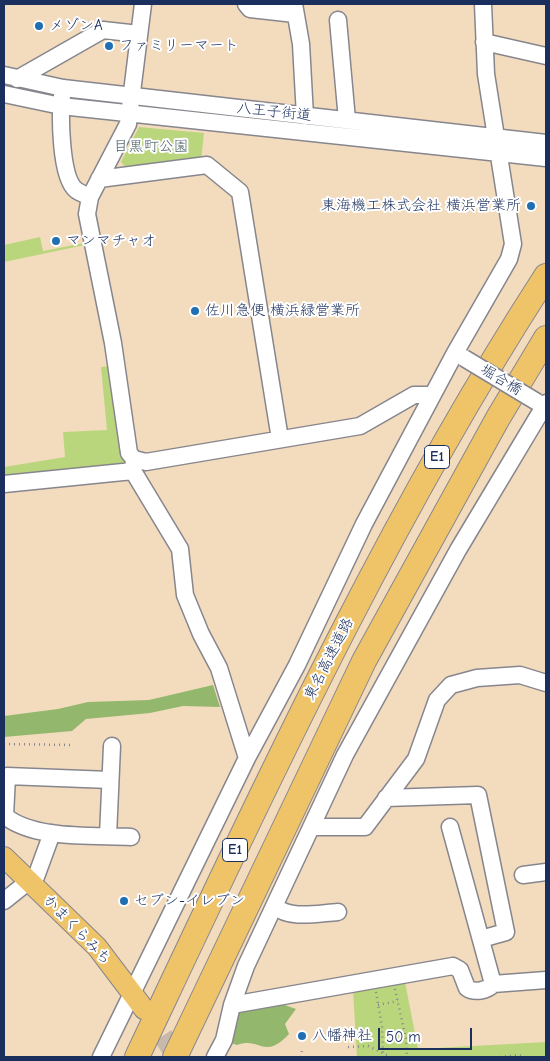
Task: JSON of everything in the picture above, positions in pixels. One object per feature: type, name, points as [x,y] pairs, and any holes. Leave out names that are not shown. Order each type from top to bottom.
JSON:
[{"type":"highway","name":"東名高速道路","points":[[137,1057],[336,644],[462,412],[546,276]]},
{"type":"highway","name":"E1","points":[[176,1057],[364,661],[483,444],[546,338]]},
{"type":"main road","name":"かまくらみち","points":[[4,857],[97,946],[139,1001]]},
{"type":"street","points":[[143,4],[128,124],[90,197],[87,214],[113,343],[127,445],[133,465],[180,549],[185,595],[201,634],[219,668],[247,758]]},
{"type":"street","points":[[246,4],[250,9],[295,9],[301,44],[305,116]]},
{"type":"street","points":[[101,1057],[139,1001],[247,758],[297,665],[364,524],[432,395],[460,355],[509,260],[513,244],[486,74],[484,4]]},
{"type":"street","points":[[338,20],[347,120]]},
{"type":"street","points":[[10,77],[104,30],[139,34]]},
{"type":"street","points":[[484,42],[546,56]]},
{"type":"street","name":"八王子街道","points":[[10,77],[63,88],[546,143]]},
{"type":"street","points":[[63,88],[61,106],[63,155],[72,185],[76,190],[90,197]]},
{"type":"street","name":"八王子街道","points":[[4,94],[61,106],[546,158]]},
{"type":"street","points":[[99,179],[207,165],[240,192],[280,439]]},
{"type":"street","name":"堀合橋","points":[[460,355],[543,407]]},
{"type":"street","points":[[4,484],[133,465],[360,426],[414,395],[432,395]]},
{"type":"street","points":[[215,1057],[224,1040],[232,1005],[246,966],[345,755],[458,550],[543,407]]},
{"type":"street","points":[[312,828],[365,827],[416,760],[437,700],[451,686],[477,678],[520,675],[546,683]]},
{"type":"street","points":[[108,836],[112,746]]},
{"type":"street","points":[[110,780],[7,776],[5,816],[16,825],[52,833],[131,836]]},
{"type":"street","points":[[386,798],[478,795],[506,932],[481,939]]},
{"type":"street","points":[[450,827],[493,984]]},
{"type":"street","points":[[4,901],[31,883],[52,833]]},
{"type":"street","points":[[523,875],[546,872]]},
{"type":"street","points":[[275,906],[281,912],[290,914],[338,912]]},
{"type":"street","points":[[232,1005],[453,966],[460,970],[466,988],[472,991],[489,988],[493,984],[546,980]]},
{"type":"path","points":[[4,744],[73,746]]},
{"type":"path","points":[[392,977],[406,1040],[407,1057]]},
{"type":"path","points":[[374,981],[383,1057]]},
{"type":"path","points":[[378,1005],[398,1001]]},
{"type":"path","points":[[348,1047],[368,1046],[391,1057]]},
{"type":"path","points":[[301,1057],[302,1050]]},
{"type":"path","points":[[500,1057],[518,1055],[525,1057]]},
{"type":"green space","name":"目黒町公園","points":[[139,127],[204,133],[201,161],[127,169],[121,162]]},
{"type":"green space","points":[[40,237],[43,251],[84,243],[85,245],[4,262],[4,245]]},
{"type":"green space","points":[[112,366],[119,442],[126,466],[4,480],[4,467],[65,457],[63,432],[107,430],[101,367]]},
{"type":"green space","points":[[213,685],[220,707],[183,706],[150,713],[86,719],[72,731],[4,737],[4,716],[58,709],[88,702],[149,700]]},
{"type":"green space","points":[[405,982],[418,1049],[546,1042],[546,1057],[357,1057],[353,991]]},
{"type":"green space","points":[[276,1002],[296,1009],[285,1024],[289,1034],[281,1042],[268,1047],[251,1043],[237,1045],[219,1039],[237,1008]]},
{"type":"tunnel","points":[[146,1011],[177,1057]]},
{"type":"place","name":"メゾンA","points":[[39,26]]},
{"type":"place","name":"ファミリーマート","points":[[109,46]]},
{"type":"place","name":"東海機工株式会社 横浜営業所","points":[[531,206]]},
{"type":"place","name":"マンマチャオ","points":[[56,241]]},
{"type":"place","name":"佐川急便 横浜緑営業所","points":[[195,311]]},
{"type":"place","name":"セブン-イレブン","points":[[124,901]]},
{"type":"place","name":"八幡神社","points":[[302,1036]]}]
